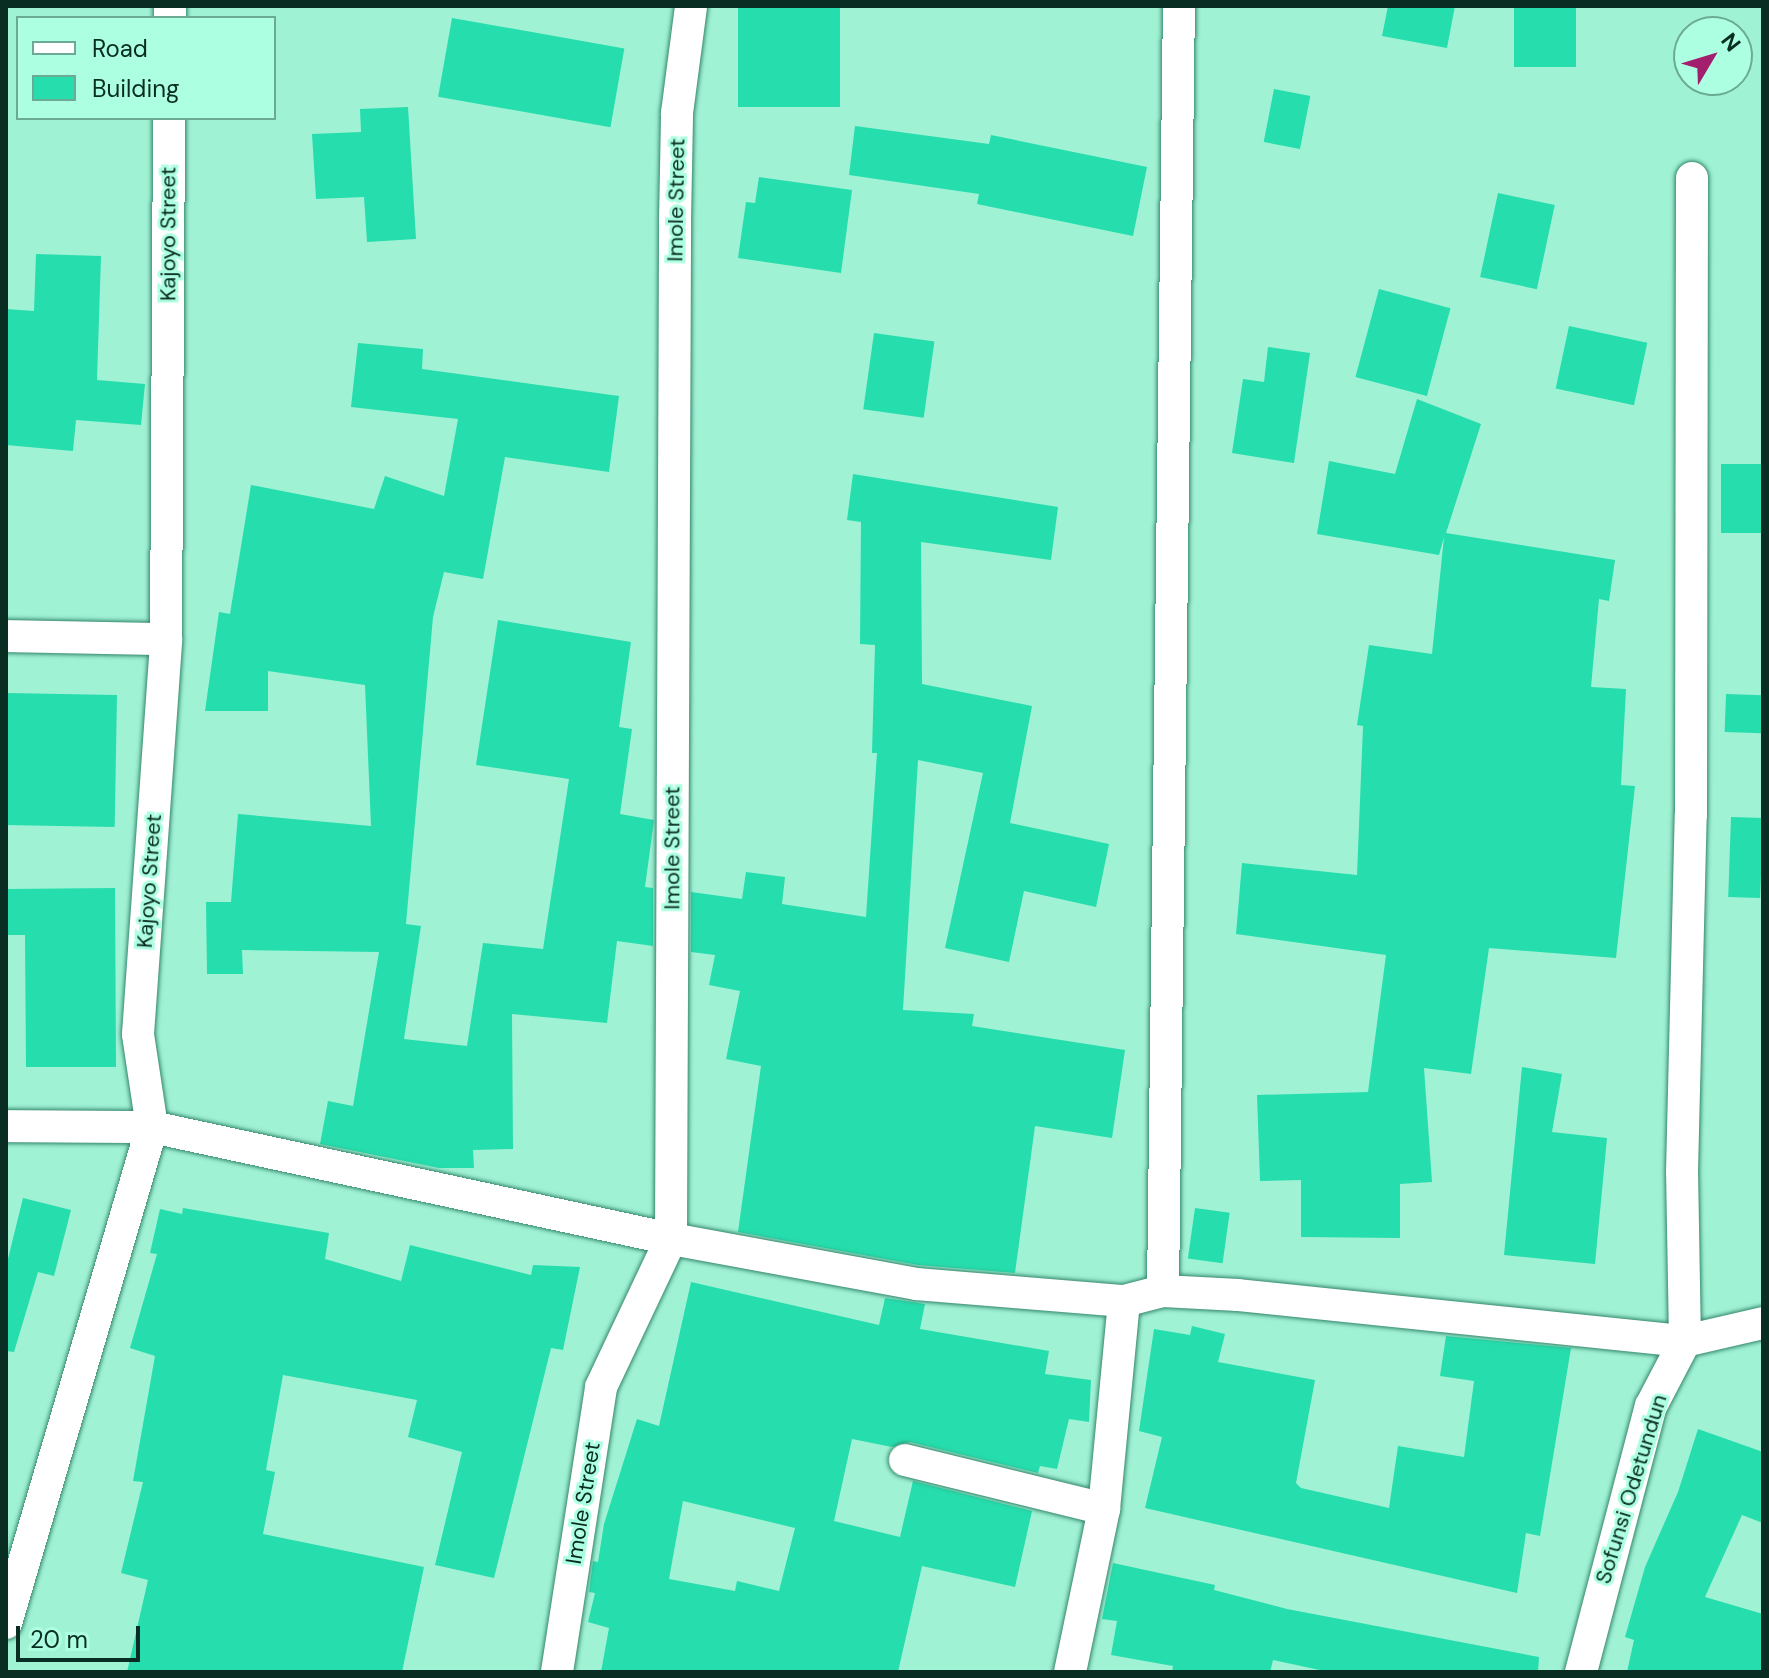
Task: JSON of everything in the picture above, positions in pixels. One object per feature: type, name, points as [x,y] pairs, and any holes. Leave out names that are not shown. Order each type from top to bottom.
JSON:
[{"type":"street","name":"Imole Street","points":[[557,1672],[601,1387],[671,1239],[675,205],[677,113],[691,6]]},
{"type":"street","points":[[1163,1291],[1179,6]]},
{"type":"street","name":"Kajoyo Street","points":[[6,1623],[152,1127],[138,1034],[166,639],[169,120]]},
{"type":"street","points":[[1685,1341],[1682,1172],[1691,815],[1692,178]]},
{"type":"street","points":[[6,636],[166,639]]},
{"type":"street","points":[[6,1126],[152,1127],[671,1239],[916,1284],[1124,1301],[1163,1291],[1685,1341],[1763,1323]]},
{"type":"street","points":[[1070,1672],[1104,1509],[1124,1301]]},
{"type":"street","name":"Sofunsi Odetundun","points":[[1581,1672],[1651,1406],[1685,1341]]},
{"type":"street","points":[[905,1460],[1104,1509]]},
{"type":"building","points":[[738,6],[840,6],[840,107],[738,107]]},
{"type":"building","points":[[1388,6],[1455,6],[1447,48],[1382,36]]},
{"type":"building","points":[[1514,6],[1576,6],[1576,67],[1514,67]]},
{"type":"building","points":[[452,18],[624,48],[610,127],[438,97]]},
{"type":"building","points":[[1274,89],[1310,96],[1300,149],[1264,142]]},
{"type":"building","points":[[408,107],[416,239],[367,242],[364,197],[316,199],[312,134],[361,132],[360,109]]},
{"type":"building","points":[[855,126],[989,144],[991,135],[1147,167],[1133,236],[977,204],[979,194],[849,175]]},
{"type":"building","points":[[759,177],[852,190],[841,273],[738,258],[746,202],[755,203]]},
{"type":"building","points":[[1498,193],[1555,205],[1537,289],[1480,277]]},
{"type":"building","points":[[36,254],[101,256],[97,380],[145,384],[141,425],[76,420],[73,451],[6,445],[6,309],[34,311]]},
{"type":"building","points":[[1379,289],[1450,308],[1427,396],[1355,377]]},
{"type":"building","points":[[1569,326],[1647,343],[1634,405],[1556,389]]},
{"type":"building","points":[[874,333],[934,341],[924,418],[863,409]]},
{"type":"building","points":[[358,343],[423,349],[422,369],[619,396],[609,472],[505,457],[483,579],[444,572],[433,617],[406,924],[421,926],[404,1039],[467,1046],[483,943],[543,949],[569,779],[476,765],[498,620],[631,642],[619,727],[632,729],[620,814],[654,820],[645,887],[653,888],[653,946],[617,941],[607,1023],[512,1014],[513,1149],[473,1150],[474,1168],[439,1168],[320,1144],[328,1101],[353,1106],[379,952],[242,950],[243,974],[207,974],[206,902],[231,902],[238,814],[371,826],[365,685],[268,671],[268,711],[205,711],[219,612],[230,614],[251,485],[374,509],[385,476],[444,496],[458,419],[351,407]]},
{"type":"building","points":[[1268,347],[1310,353],[1294,463],[1232,453],[1243,379],[1264,382]]},
{"type":"building","points":[[1417,399],[1481,424],[1446,533],[1615,560],[1609,601],[1599,599],[1591,687],[1626,689],[1621,785],[1635,786],[1616,958],[1489,948],[1471,1074],[1424,1068],[1432,1182],[1400,1184],[1400,1238],[1301,1237],[1301,1180],[1260,1181],[1257,1095],[1368,1092],[1386,955],[1236,934],[1242,863],[1357,875],[1363,726],[1357,725],[1369,645],[1432,654],[1444,537],[1439,555],[1317,534],[1329,461],[1395,474]]},
{"type":"building","points":[[1721,464],[1763,464],[1763,533],[1721,533]]},
{"type":"building","points":[[853,474],[1058,507],[1051,560],[921,542],[922,684],[1032,706],[1010,823],[1109,844],[1096,907],[1024,891],[1009,962],[945,948],[983,773],[918,760],[903,1010],[974,1014],[972,1026],[1125,1050],[1112,1138],[1035,1126],[1015,1273],[918,1265],[738,1232],[761,1066],[726,1059],[740,991],[709,985],[715,955],[691,952],[691,892],[742,899],[746,872],[785,877],[782,904],[866,917],[877,753],[872,753],[875,645],[860,644],[861,522],[847,520]]},
{"type":"building","points":[[6,693],[117,695],[115,827],[6,825]]},
{"type":"building","points":[[1726,694],[1763,695],[1762,733],[1725,732]]},
{"type":"building","points":[[1731,817],[1763,818],[1760,898],[1728,897]]},
{"type":"building","points":[[115,888],[116,1067],[26,1067],[25,935],[6,935],[6,889]]},
{"type":"building","points":[[1522,1067],[1562,1074],[1552,1132],[1607,1138],[1595,1264],[1504,1255]]},
{"type":"building","points":[[23,1198],[71,1210],[54,1276],[38,1272],[14,1352],[6,1351],[6,1267]]},
{"type":"building","points":[[183,1208],[329,1233],[325,1259],[401,1281],[410,1245],[531,1275],[533,1265],[580,1267],[563,1350],[551,1348],[494,1578],[435,1565],[462,1452],[408,1437],[417,1400],[283,1375],[266,1470],[275,1472],[263,1534],[424,1567],[402,1672],[127,1672],[148,1580],[121,1573],[143,1482],[133,1481],[155,1356],[130,1348],[157,1254],[150,1253],[160,1209],[182,1214]]},
{"type":"building","points":[[1195,1208],[1230,1213],[1223,1263],[1188,1259]]},
{"type":"building","points":[[691,1282],[879,1325],[885,1298],[925,1304],[920,1329],[1049,1351],[1045,1374],[1091,1380],[1089,1422],[1069,1419],[1057,1469],[1040,1466],[1038,1473],[910,1442],[892,1447],[852,1439],[834,1521],[900,1537],[913,1481],[1032,1511],[1015,1587],[922,1566],[898,1672],[601,1672],[609,1628],[588,1622],[595,1593],[589,1592],[593,1561],[598,1562],[604,1524],[637,1419],[659,1426]],"holes":[[[683,1501],[795,1528],[779,1591],[737,1581],[735,1591],[669,1579]]]},
{"type":"building","points":[[1192,1326],[1225,1334],[1218,1362],[1315,1380],[1296,1483],[1301,1488],[1389,1508],[1398,1446],[1464,1457],[1474,1381],[1440,1376],[1446,1336],[1571,1348],[1540,1536],[1526,1533],[1517,1593],[1145,1508],[1162,1437],[1139,1431],[1154,1329],[1190,1335]]},
{"type":"building","points":[[1698,1429],[1763,1452],[1763,1523],[1742,1515],[1705,1597],[1763,1614],[1763,1672],[1627,1672],[1634,1640],[1625,1637],[1645,1567],[1678,1492]]},
{"type":"building","points":[[1113,1563],[1215,1585],[1214,1590],[1287,1609],[1539,1657],[1538,1672],[1329,1672],[1273,1660],[1270,1672],[1172,1672],[1173,1666],[1111,1655],[1117,1621],[1102,1619]]}]
